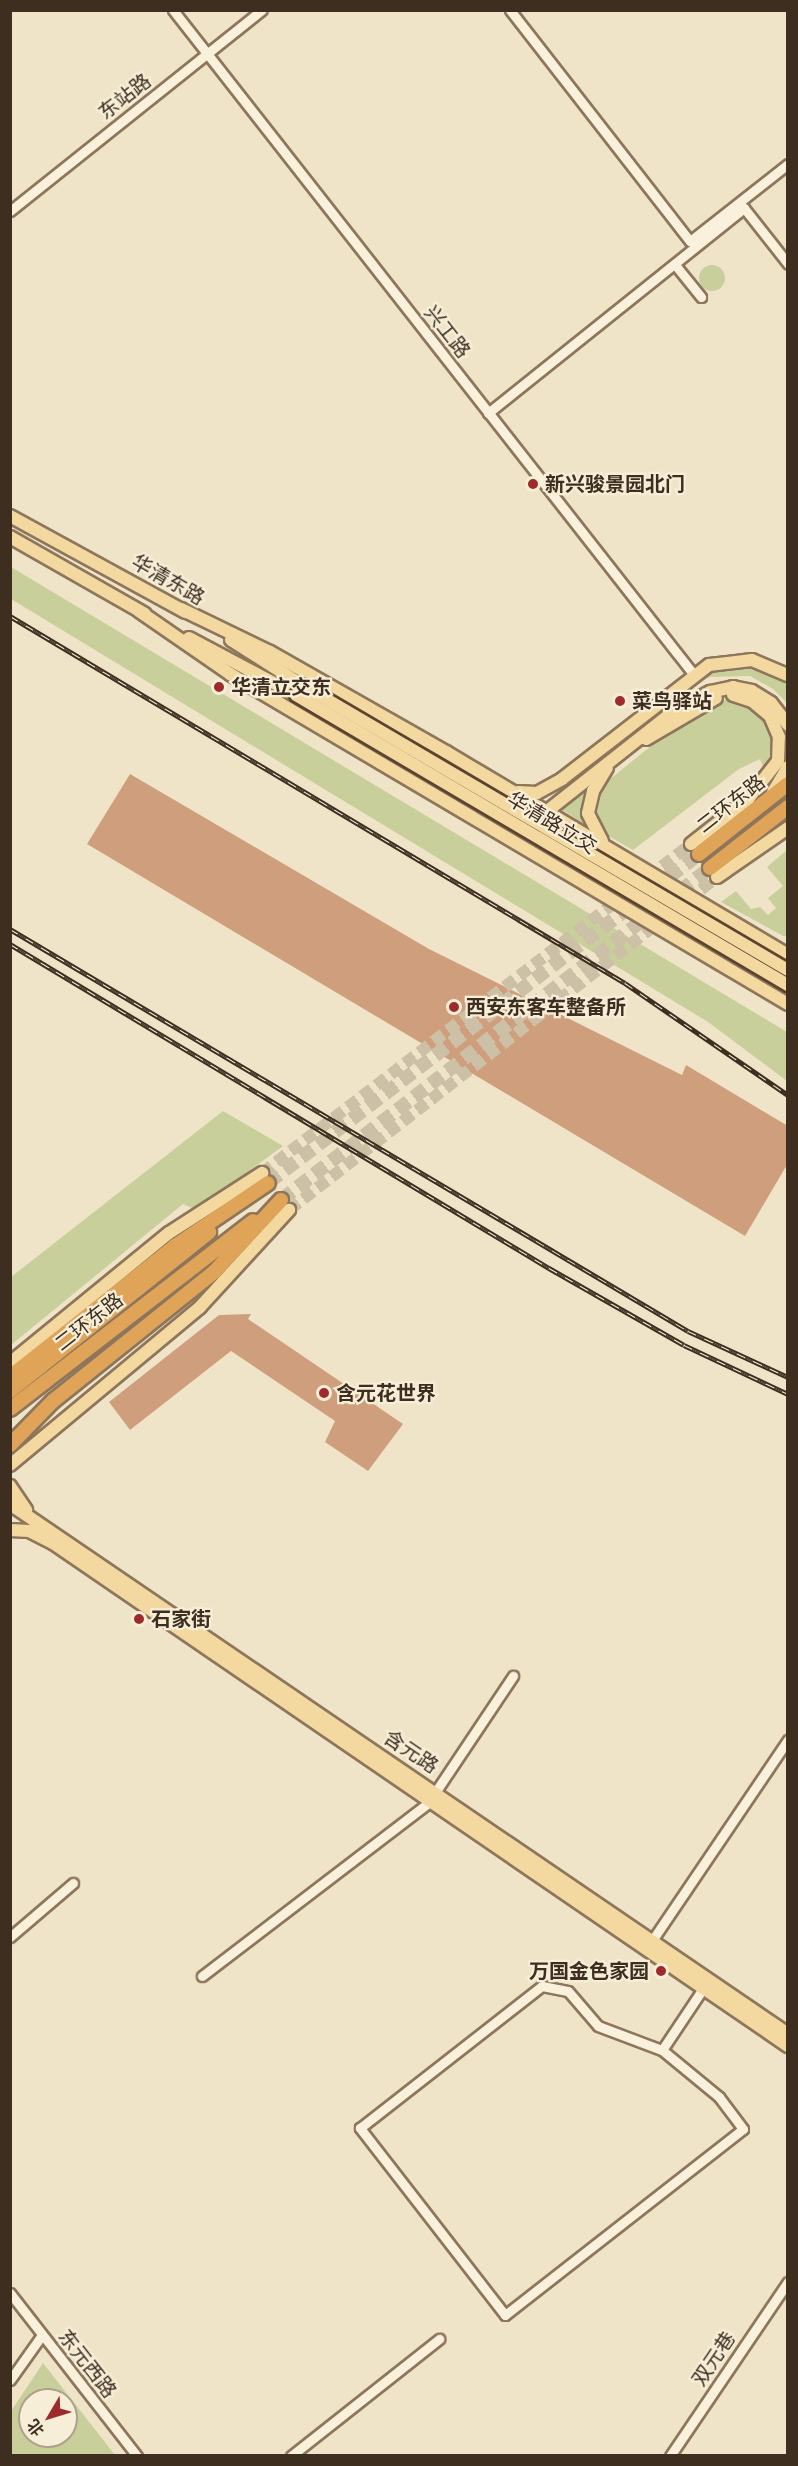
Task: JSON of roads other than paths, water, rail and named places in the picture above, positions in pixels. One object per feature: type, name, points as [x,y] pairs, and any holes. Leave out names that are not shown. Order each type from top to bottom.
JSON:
[{"type":"highway","name":"二环东路","points":[[695,849],[762,805],[788,784]]},
{"type":"highway","name":"二环东路","points":[[713,873],[741,844],[788,807]]},
{"type":"highway","points":[[187,1261],[265,1178]]},
{"type":"highway","points":[[10,1377],[175,1246],[244,1201]]},
{"type":"highway","points":[[187,1261],[285,1205]]},
{"type":"highway","points":[[10,1445],[31,1422],[215,1271],[285,1205]]},
{"type":"highway","name":"二环东路","points":[[10,1391],[187,1261]]},
{"type":"highway","name":"二环东路","points":[[10,1409],[187,1261]]},
{"type":"main road","name":"华清东路","points":[[10,516],[181,609],[299,690]]},
{"type":"main road","name":"华清东路","points":[[10,537],[139,611],[299,690]]},
{"type":"main road","points":[[181,609],[270,652],[529,800],[788,955]]},
{"type":"main road","points":[[139,611],[230,674],[788,1004]]},
{"type":"main road","points":[[504,837],[529,800],[709,665],[738,659],[768,664],[788,675]]},
{"type":"main road","points":[[520,846],[545,810],[635,746],[678,708],[725,688],[759,694],[788,725]]},
{"type":"main road","name":"华清路立交","points":[[299,690],[788,970]]},
{"type":"main road","name":"华清路立交","points":[[299,690],[788,985]]},
{"type":"main road","points":[[635,746],[723,696],[746,697],[774,723],[780,750],[771,774],[695,849]]},
{"type":"main road","points":[[610,765],[593,791],[588,817],[600,838],[619,854]]},
{"type":"main road","points":[[762,805],[788,767]]},
{"type":"main road","points":[[503,785],[523,793],[545,789]]},
{"type":"main road","points":[[545,789],[545,800],[559,798]]},
{"type":"main road","points":[[741,844],[788,816]]},
{"type":"main road","points":[[713,873],[788,828]]},
{"type":"main road","points":[[610,899],[626,896],[641,874],[635,863]]},
{"type":"main road","points":[[679,940],[675,926],[691,903],[703,904]]},
{"type":"main road","points":[[764,940],[788,947]]},
{"type":"main road","points":[[10,1363],[169,1233],[265,1178]]},
{"type":"main road","points":[[11,1465],[200,1307],[285,1205]]},
{"type":"main road","points":[[11,1465],[31,1422]]},
{"type":"main road","points":[[10,1486],[37,1521]]},
{"type":"main road","name":"含元路","points":[[10,1504],[436,1792],[651,1942],[788,2046]]},
{"type":"main road","name":"含元路","points":[[10,1530],[29,1531],[53,1543],[428,1803],[706,1984],[788,2034]]},
{"type":"street","name":"兴工路","points":[[173,10],[694,675]]},
{"type":"street","name":"东站路","points":[[10,211],[262,10]]},
{"type":"street","points":[[510,10],[690,241],[788,164]]},
{"type":"street","points":[[488,413],[676,266],[744,208],[788,264]]},
{"type":"street","points":[[676,266],[701,297]]},
{"type":"street","points":[[202,1976],[428,1803],[513,1676]]},
{"type":"street","points":[[651,1942],[788,1740]]},
{"type":"street","points":[[10,1938],[73,1883]]},
{"type":"street","points":[[662,2050],[706,1984]]},
{"type":"street","points":[[542,1986],[568,1991],[598,2026],[662,2050],[719,2097],[743,2129],[505,2315],[360,2128],[542,1986]]},
{"type":"street","name":"双元巷","points":[[669,2456],[788,2282]]},
{"type":"street","name":"东元西路","points":[[10,2293],[137,2456]]},
{"type":"street","points":[[10,2380],[42,2335]]},
{"type":"street","points":[[291,2456],[439,2339]]},
{"type":"tunnel","points":[[262,1173],[691,844]]},
{"type":"tunnel","points":[[268,1183],[699,854]]},
{"type":"tunnel","points":[[281,1200],[710,868]]},
{"type":"tunnel","points":[[289,1210],[717,877]]},
{"type":"railway","points":[[10,616],[625,983],[788,1095]]},
{"type":"railway","points":[[10,929],[688,1331],[788,1377]]},
{"type":"railway","points":[[10,944],[549,1268],[684,1345],[788,1394]]},
{"type":"place","name":"新兴骏景园北门","points":[[533,484]]},
{"type":"place","name":"华清立交东","points":[[219,687]]},
{"type":"place","name":"菜鸟驿站","points":[[620,701]]},
{"type":"place","name":"西安东客车整备所","points":[[454,1007]]},
{"type":"place","name":"含元花世界","points":[[324,1393]]},
{"type":"place","name":"石家街","points":[[139,1619]]},
{"type":"place","name":"万国金色家园","points":[[661,1971]]}]
